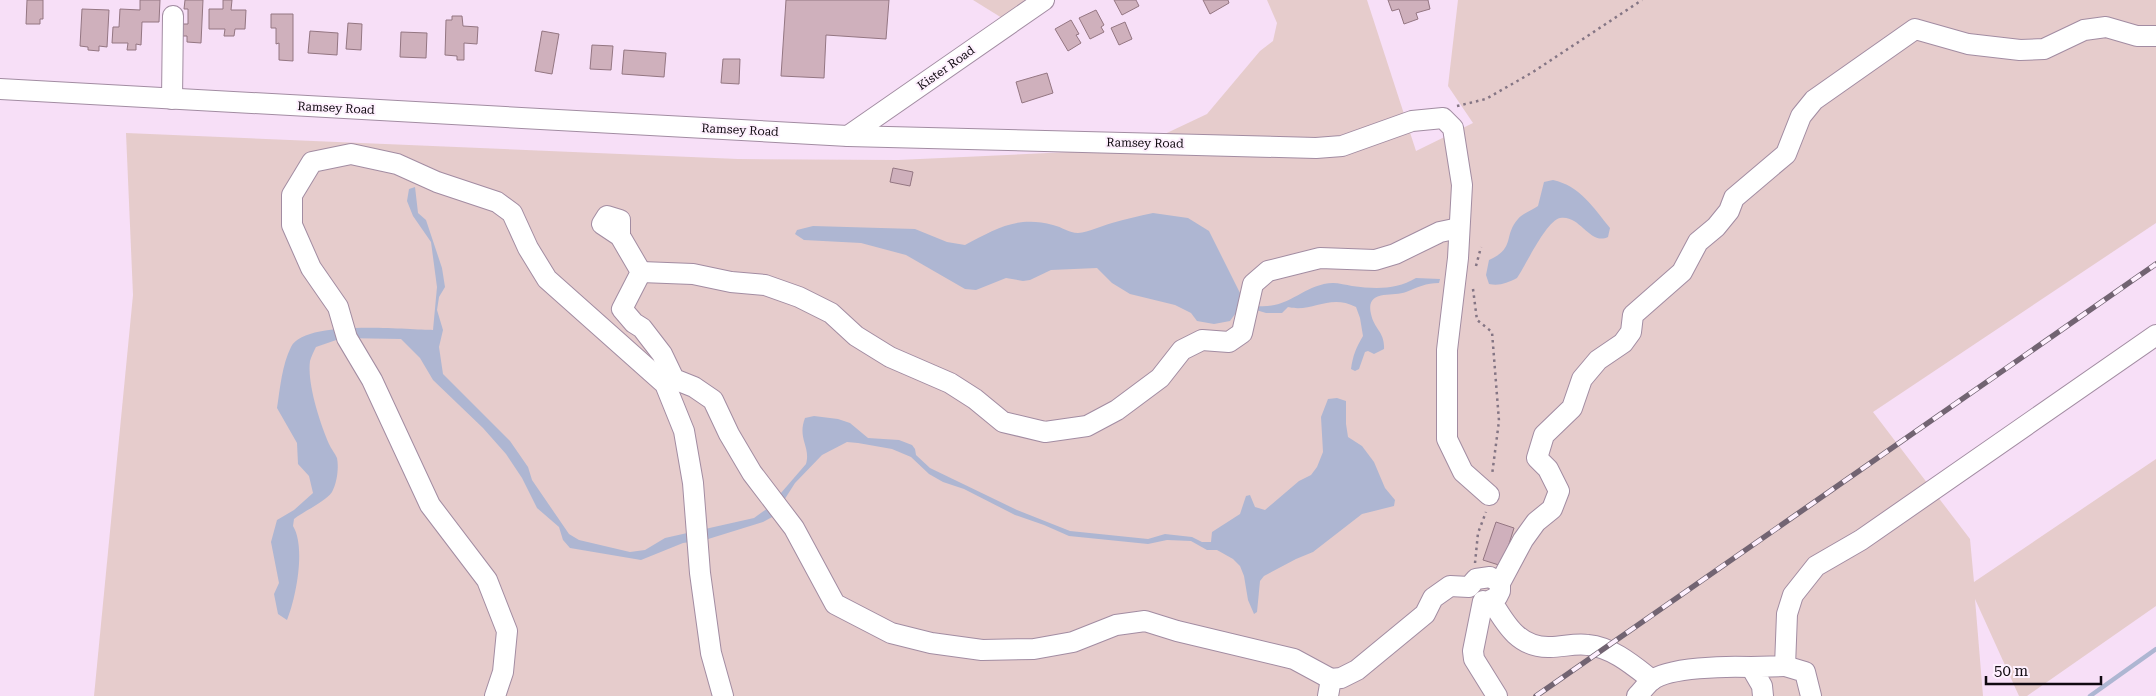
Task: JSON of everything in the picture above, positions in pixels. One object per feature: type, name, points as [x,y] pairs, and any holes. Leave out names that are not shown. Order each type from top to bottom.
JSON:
[{"type":"street","name":"Kister Road","points":[[848,136],[1044,0]]},
{"type":"street","points":[[172,99],[173,16]]},
{"type":"street","points":[[1652,680],[1625,660],[1590,645],[1549,648],[1532,645],[1510,631],[1491,600],[1497,597],[1500,591],[1500,583],[1523,540],[1536,522],[1552,508],[1559,491],[1548,469],[1537,458],[1544,435],[1572,408],[1582,379],[1598,360],[1623,343],[1631,332],[1633,315],[1682,272],[1698,242],[1716,227],[1729,211],[1734,198],[1786,154],[1801,116],[1814,100],[1915,29],[1968,44],[2020,50],[2044,49],[2084,30],[2106,27],[2137,36],[2156,36]]},
{"type":"street","name":"Ramsey Road","points":[[0,89],[848,136],[1316,148],[1342,146],[1412,121],[1443,118]]},
{"type":"street","points":[[1443,118],[1453,128],[1462,185],[1448,350],[1447,438],[1463,472],[1489,495]]},
{"type":"street","points":[[495,696],[503,672],[507,631],[487,580],[430,505],[372,380],[346,338],[338,307],[311,268],[292,225],[292,195],[312,162],[351,154],[397,164],[437,182],[498,202],[512,213],[528,248],[547,278],[665,384],[684,431],[693,483],[700,573],[711,653],[723,696]]},
{"type":"street","points":[[641,272],[693,274],[731,282],[765,285],[799,296],[831,314],[856,336],[890,357],[950,383],[976,399],[1003,422],[1045,432],[1087,426],[1117,410],[1160,378],[1182,350],[1202,340],[1229,342],[1242,333],[1253,284],[1268,271],[1320,258],[1375,260],[1395,254],[1440,232],[1459,228]]},
{"type":"street","points":[[620,236],[641,272]]},
{"type":"street","points":[[641,272],[622,308],[634,323],[642,328],[662,354],[674,379],[694,387],[713,400],[729,434],[752,473],[794,528],[835,604],[892,633],[931,643],[982,650],[1034,649],[1073,642],[1116,624],[1146,621],[1177,631],[1294,660],[1329,688],[1341,678],[1357,670],[1425,614],[1433,598],[1450,586],[1469,587],[1476,579],[1490,577],[1500,583]]},
{"type":"street","points":[[1785,666],[1787,614],[1793,595],[1816,566],[1861,540],[2156,335]]},
{"type":"street","points":[[1483,601],[1473,651],[1474,659],[1497,696]]},
{"type":"street","points":[[1637,696],[1652,680],[1667,675],[1710,667],[1785,666],[1804,672],[1811,696]]},
{"type":"street","points":[[1751,667],[1762,686],[1763,696]]},
{"type":"path","points":[[1443,118],[1453,106],[1486,99],[1533,72],[1642,0]]},
{"type":"path","points":[[1474,274],[1481,247]]},
{"type":"path","points":[[1472,282],[1477,320],[1492,332],[1499,421],[1488,506],[1476,543],[1476,579]]},
{"type":"shaded area","points":[[973,0],[1029,0],[1002,18]]},
{"type":"shaded area","points":[[1267,0],[1367,0],[1416,151],[1473,123],[1448,86],[1458,0],[2156,0],[2156,223],[1873,412],[1970,539],[1974,582],[2156,459],[2156,606],[2027,696],[2019,696],[1975,599],[1983,696],[94,696],[133,295],[126,133],[738,159],[898,160],[1133,149],[1207,114],[1260,51],[1273,41],[1277,23]]},
{"type":"water","points":[[1553,180],[1571,187],[1592,205],[1610,228],[1608,237],[1602,239],[1596,237],[1573,221],[1567,218],[1560,218],[1543,235],[1517,278],[1503,284],[1489,284],[1486,275],[1489,260],[1503,251],[1518,219],[1538,206],[1544,182]]},
{"type":"water","points":[[415,187],[418,213],[426,220],[442,268],[445,287],[439,297],[437,310],[443,330],[439,347],[443,374],[510,441],[528,467],[532,480],[569,534],[579,540],[630,552],[645,550],[665,538],[754,518],[768,508],[806,464],[807,452],[802,432],[803,425],[805,418],[814,416],[838,419],[850,423],[868,438],[899,440],[912,445],[916,455],[930,468],[1017,510],[1070,531],[1148,539],[1165,534],[1192,537],[1202,542],[1211,542],[1212,532],[1240,514],[1246,496],[1250,495],[1255,507],[1265,510],[1299,481],[1311,475],[1317,467],[1323,452],[1321,417],[1328,399],[1337,398],[1346,401],[1348,437],[1362,446],[1374,462],[1385,488],[1395,500],[1394,506],[1362,514],[1313,552],[1264,576],[1260,581],[1257,612],[1254,614],[1248,600],[1244,576],[1240,566],[1233,559],[1217,550],[1207,550],[1191,541],[1167,540],[1148,544],[1069,536],[1015,515],[964,489],[943,482],[929,474],[911,457],[892,449],[847,442],[822,455],[795,483],[774,516],[763,522],[705,540],[683,543],[641,560],[570,548],[563,540],[559,527],[537,508],[522,478],[506,454],[483,428],[433,380],[420,358],[401,339],[342,338],[316,347],[310,361],[310,381],[318,415],[325,435],[337,458],[338,471],[334,488],[329,496],[294,519],[293,526],[299,546],[299,559],[294,599],[287,620],[278,614],[274,594],[279,583],[271,542],[277,520],[294,510],[313,493],[309,476],[298,464],[297,443],[277,408],[285,361],[291,347],[300,338],[335,329],[433,330],[437,287],[431,242],[413,216],[407,201],[409,189]]},
{"type":"water","points":[[1153,213],[1188,218],[1209,231],[1240,293],[1238,310],[1230,321],[1214,324],[1197,321],[1191,313],[1175,305],[1130,294],[1112,283],[1097,268],[1051,270],[1030,280],[1023,281],[1006,278],[976,290],[965,289],[906,255],[861,243],[804,240],[795,234],[797,230],[813,226],[915,229],[947,242],[965,245],[997,229],[1018,223],[1040,222],[1078,233]]},
{"type":"water","points":[[1416,278],[1440,279],[1439,283],[1418,287],[1406,292],[1376,297],[1372,301],[1370,306],[1372,319],[1383,338],[1384,349],[1374,354],[1368,351],[1365,352],[1359,369],[1355,371],[1351,369],[1353,360],[1363,336],[1356,307],[1346,303],[1329,302],[1305,308],[1288,307],[1282,313],[1266,313],[1256,310],[1257,306],[1279,304],[1323,284],[1335,283],[1385,288],[1401,285]]},
{"type":"building","points":[[27,0],[43,0],[43,19],[40,19],[40,24],[26,24]]},
{"type":"building","points":[[140,0],[160,0],[159,22],[142,22],[141,45],[136,44],[136,50],[127,50],[128,43],[112,43],[113,27],[119,27],[120,9],[140,10]]},
{"type":"building","points":[[185,0],[203,0],[201,43],[187,42],[187,36],[182,36],[182,24],[188,24],[188,9],[184,9]]},
{"type":"building","points":[[223,0],[232,0],[231,10],[246,10],[245,29],[235,29],[234,36],[224,36],[225,29],[209,29],[209,9],[223,9]]},
{"type":"building","points":[[786,0],[889,0],[886,39],[826,35],[824,78],[781,76]]},
{"type":"building","points":[[1114,0],[1136,0],[1139,6],[1122,15]]},
{"type":"building","points":[[1203,0],[1228,0],[1229,3],[1210,14]]},
{"type":"building","points":[[1388,0],[1428,0],[1430,9],[1416,13],[1418,19],[1404,24],[1399,9],[1392,11]]},
{"type":"building","points":[[82,9],[109,10],[107,47],[99,46],[99,51],[88,50],[88,47],[80,46]]},
{"type":"building","points":[[1096,10],[1104,25],[1101,27],[1104,32],[1090,39],[1079,18]]},
{"type":"building","points":[[271,14],[293,14],[293,61],[279,60],[279,43],[276,44],[276,28],[271,28]]},
{"type":"building","points":[[452,16],[462,16],[463,26],[478,27],[477,44],[464,43],[464,60],[457,60],[457,56],[445,55],[446,20],[452,20]]},
{"type":"building","points":[[1071,20],[1079,34],[1076,35],[1081,43],[1068,51],[1055,29]]},
{"type":"building","points":[[1125,22],[1132,39],[1119,45],[1111,28]]},
{"type":"building","points":[[348,23],[362,24],[361,50],[346,49]]},
{"type":"building","points":[[310,31],[338,33],[337,55],[308,53]]},
{"type":"building","points":[[542,31],[559,34],[552,74],[535,71]]},
{"type":"building","points":[[401,32],[427,33],[426,58],[400,57]]},
{"type":"building","points":[[592,45],[613,46],[611,70],[590,69]]},
{"type":"building","points":[[624,50],[666,53],[664,77],[622,74]]},
{"type":"building","points":[[723,59],[740,59],[739,84],[721,83]]},
{"type":"building","points":[[1047,73],[1053,93],[1022,103],[1016,82]]},
{"type":"building","points":[[893,168],[913,172],[910,186],[890,182]]},
{"type":"building","points":[[1496,522],[1514,528],[1502,566],[1483,560]]},
{"type":"waterway","points":[[2090,696],[2156,649]]},
{"type":"railway","points":[[1536,696],[2156,264]]}]
